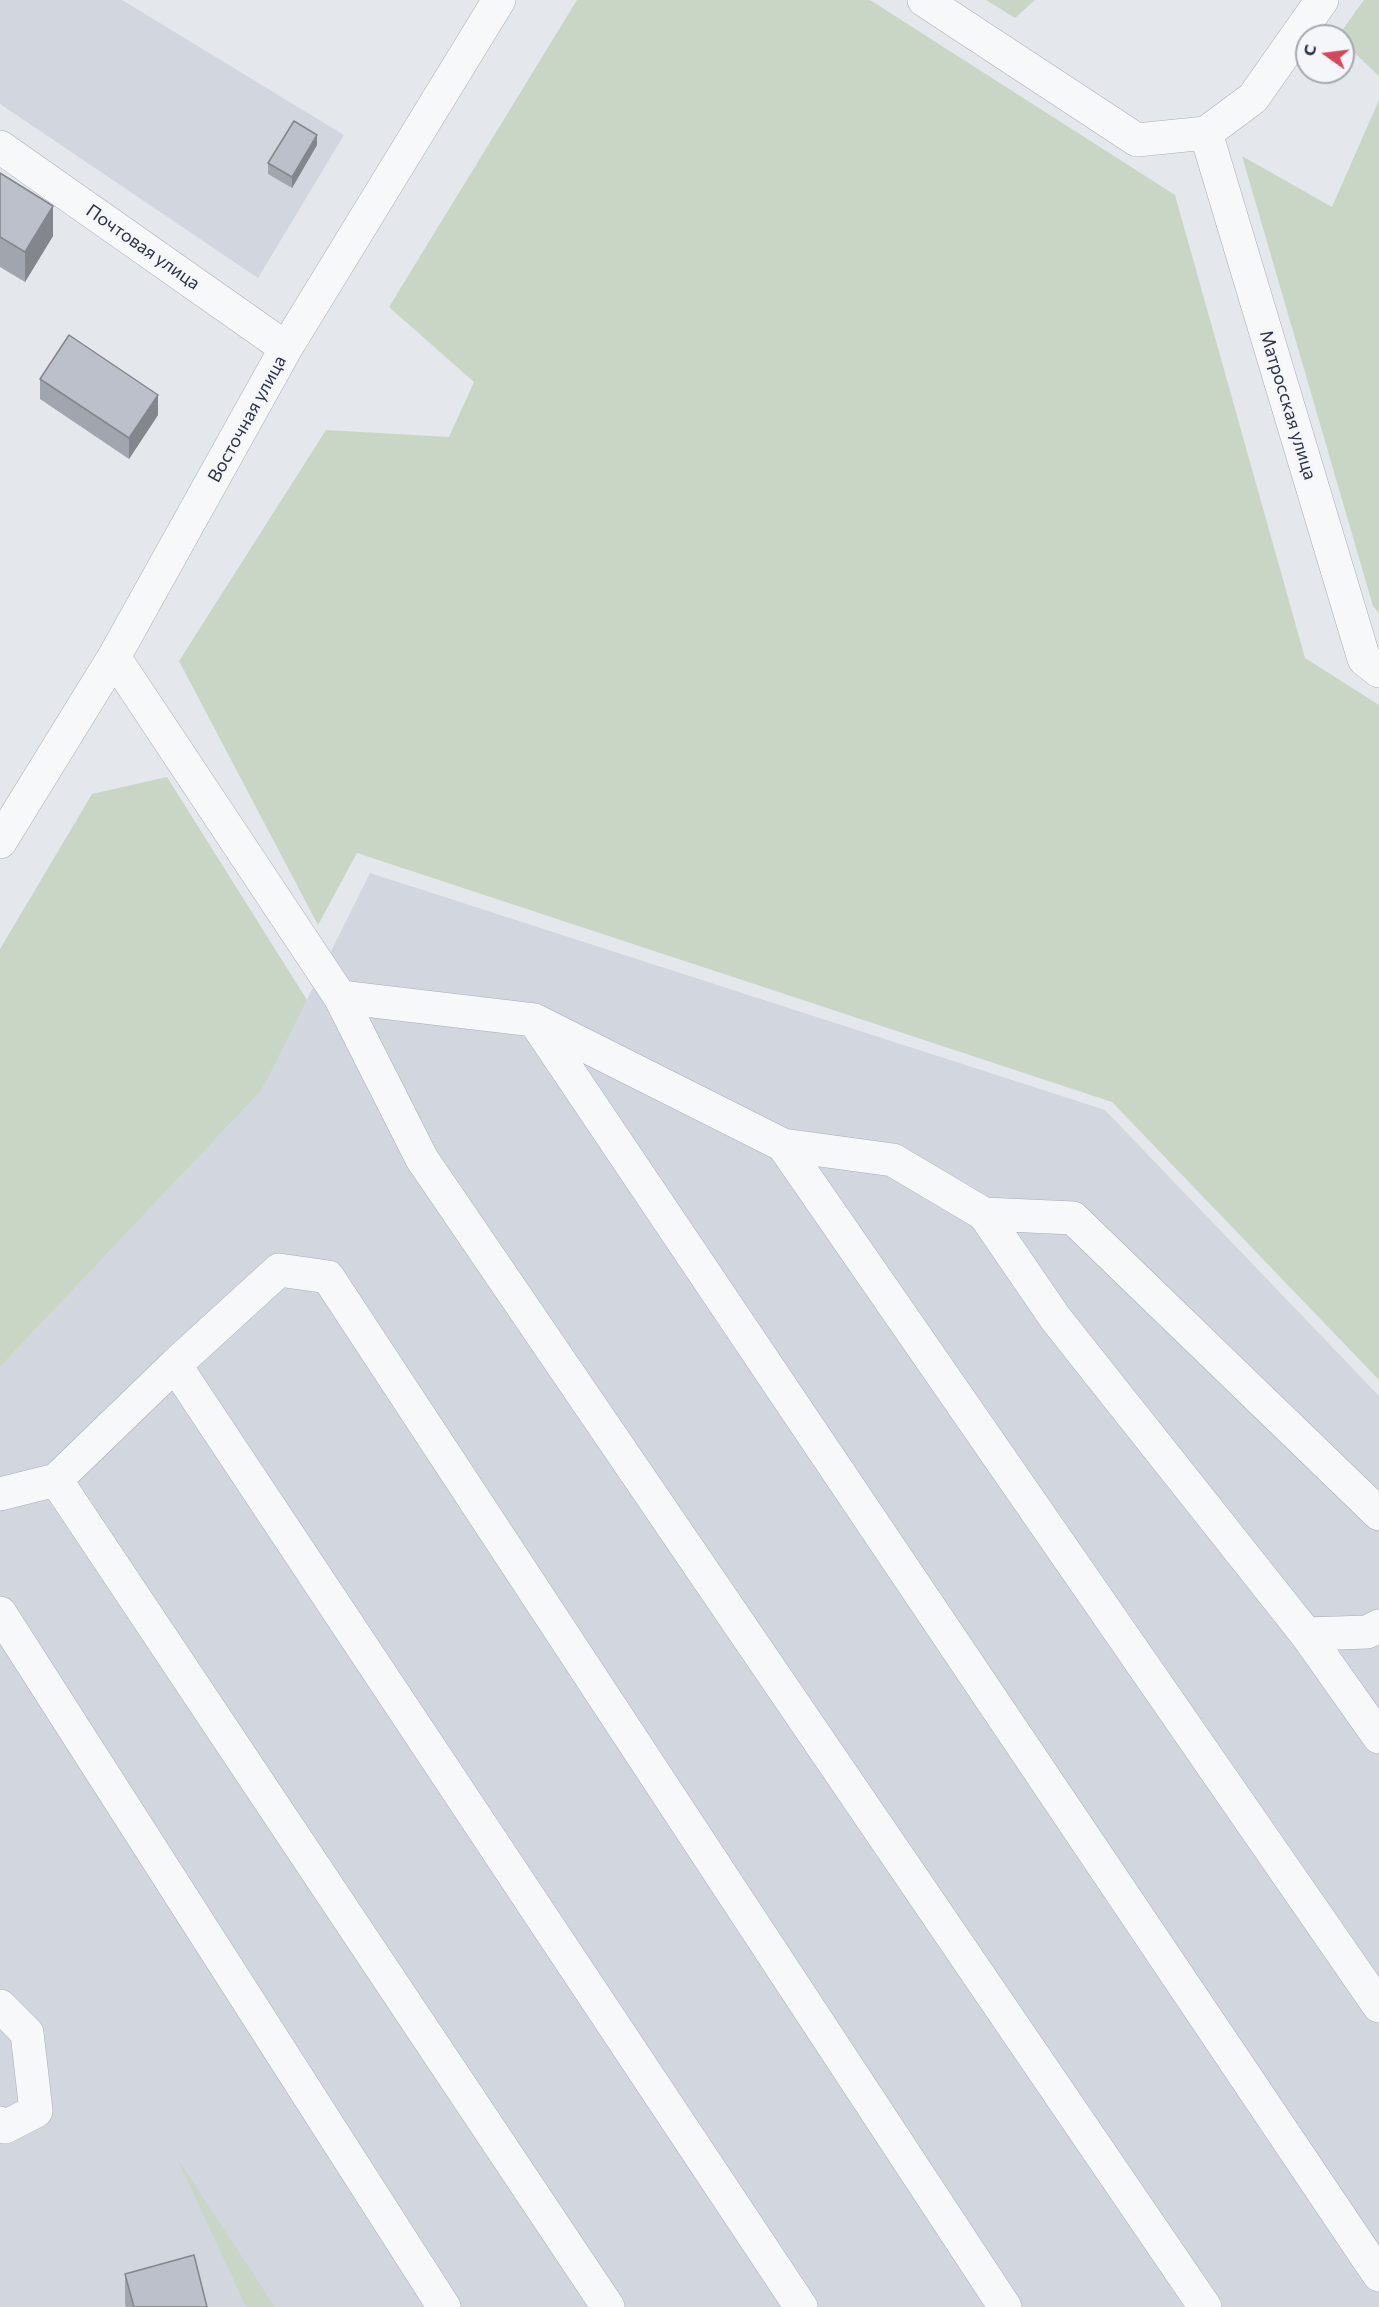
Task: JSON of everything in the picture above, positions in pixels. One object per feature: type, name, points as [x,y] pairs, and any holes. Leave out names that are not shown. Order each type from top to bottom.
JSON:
[{"type":"street","name":"Восточная улица","points":[[0,842],[114,657],[286,348],[499,0]]},
{"type":"street","points":[[924,0],[1137,140],[1206,133],[1253,98],[1322,0]]},
{"type":"street","name":"Матросская улица","points":[[1206,133],[1364,659],[1379,671]]},
{"type":"street","name":"Почтовая улица","points":[[0,147],[286,348]]},
{"type":"street","points":[[114,657],[340,997],[422,1159],[1205,2307]]},
{"type":"street","points":[[340,997],[534,1020],[783,1145],[893,1160],[984,1214],[1056,1319],[1306,1634],[1379,1737]]},
{"type":"street","points":[[534,1020],[1379,2275]]},
{"type":"street","points":[[783,1145],[1379,2006]]},
{"type":"street","points":[[984,1214],[1073,1218],[1379,1514]]},
{"type":"street","points":[[0,1494],[56,1480],[175,1365],[279,1270],[328,1276],[1005,2307]]},
{"type":"street","points":[[175,1365],[801,2307]]},
{"type":"street","points":[[56,1480],[608,2307]]},
{"type":"street","points":[[0,1613],[444,2307]]},
{"type":"street","points":[[1306,1634],[1367,1632],[1379,1626]]},
{"type":"street","points":[[0,2006],[27,2033],[36,2111],[5,2127],[0,2123]]},
{"type":"shaded area","points":[[0,0],[122,0],[344,135],[258,278],[0,104]]},
{"type":"shaded area","points":[[370,873],[1105,1110],[1379,1396],[1379,2307],[0,2307],[0,1367],[262,1090]]},
{"type":"green space","points":[[577,0],[870,0],[1175,195],[1305,658],[1379,705],[1379,1380],[1112,1102],[357,853],[318,925],[179,661],[326,430],[449,437],[474,382],[389,307]]},
{"type":"green space","points":[[986,0],[1035,0],[1015,18]]},
{"type":"green space","points":[[1364,0],[1379,0],[1379,76],[1355,53],[1355,24],[1347,24]]},
{"type":"green space","points":[[1379,100],[1379,613],[1373,606],[1242,156],[1332,207]]},
{"type":"green space","points":[[167,777],[307,1000],[262,1090],[0,1367],[0,949],[92,794]]},
{"type":"green space","points":[[177,2158],[275,2307],[246,2307]]},
{"type":"building","points":[[294,121],[317,135],[292,177],[268,163]]},
{"type":"building","points":[[0,173],[53,206],[25,252],[0,237]]},
{"type":"building","points":[[69,335],[158,395],[129,438],[40,379]]},
{"type":"building","points":[[194,2255],[207,2307],[134,2307],[125,2274]]}]
